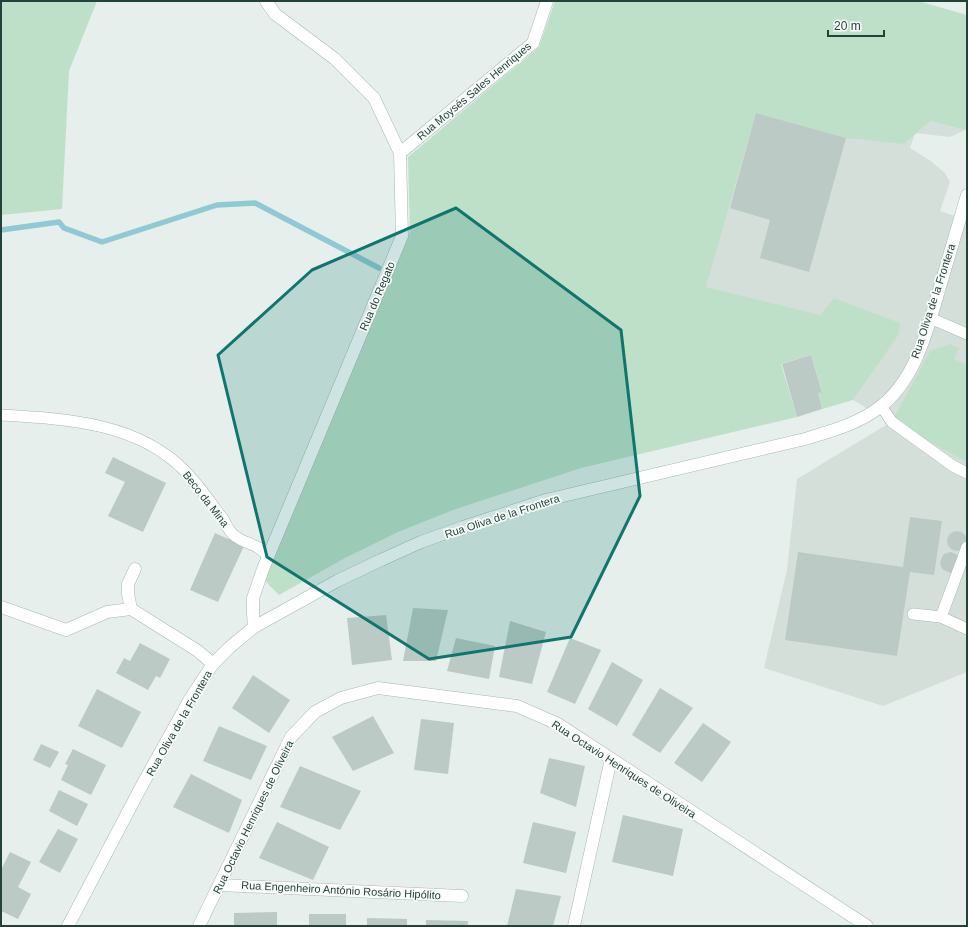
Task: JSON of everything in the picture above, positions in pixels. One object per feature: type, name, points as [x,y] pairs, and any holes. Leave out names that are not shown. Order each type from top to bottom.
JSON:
[{"type":"street","name":"Rua do Regato","points":[[254,627],[253,598],[268,557],[402,236],[400,153],[374,98],[335,59],[275,14],[266,1]]},
{"type":"street","name":"Rua Moysés Sales Henriques","points":[[400,153],[533,43],[547,1]]},
{"type":"street","name":"Rua Oliva de la Frontera","points":[[68,926],[147,776],[190,699],[213,664],[230,647],[254,627],[337,581],[421,542],[463,527],[546,500],[812,437],[855,422],[881,406],[893,395],[904,380],[914,362],[930,318],[967,195]]},
{"type":"street","points":[[131,609],[128,584],[135,569]]},
{"type":"street","points":[[1,607],[66,630],[107,612],[131,609],[198,651],[213,664]]},
{"type":"street","name":"Rua Octavio Henriques de Oliveira","points":[[199,926],[291,737],[315,712],[341,698],[378,688],[517,706],[558,724],[867,926]]},
{"type":"street","points":[[574,926],[610,759]]},
{"type":"street","name":"Rua Engenheiro António Rosário Hipólito","points":[[220,885],[462,896]]},
{"type":"lane","points":[[930,318],[967,334]]},
{"type":"lane","points":[[881,406],[892,422],[953,466],[967,473]]},
{"type":"lane","name":"Beco da Mina","points":[[1,415],[44,418],[92,424],[126,433],[161,451],[186,471],[235,536],[262,548],[268,557]]},
{"type":"lane","points":[[941,617],[967,547]]},
{"type":"lane","points":[[914,614],[941,617],[967,628]]},
{"type":"highlighted area","points":[[456,208],[621,330],[640,496],[571,637],[429,659],[267,557],[218,355],[312,270]]},
{"type":"shaded area","points":[[684,91],[930,121],[965,130],[950,137],[915,133],[910,148],[932,162],[945,173],[950,182],[940,211],[967,220],[967,672],[883,706],[764,668],[787,570],[797,479],[891,422],[853,400],[898,334],[797,324],[632,281]]},
{"type":"green space","points":[[1,1],[97,1],[69,71],[62,209],[1,215]]},
{"type":"green space","points":[[555,1],[918,1],[967,15],[967,129],[965,130],[930,121],[904,144],[846,138],[756,113],[706,287],[820,315],[834,298],[900,323],[899,334],[853,400],[822,409],[818,393],[822,391],[811,355],[781,364],[797,417],[581,468],[453,510],[398,532],[345,558],[279,595],[266,582],[265,570],[410,233],[408,157],[539,47]]},
{"type":"green space","points":[[950,344],[959,348],[954,359],[967,365],[967,462],[892,422],[930,351]]},
{"type":"building","points":[[756,113],[846,138],[809,272],[760,258],[770,220],[730,208]]},
{"type":"building","points":[[811,355],[822,392],[818,393],[822,409],[797,417],[782,364]]},
{"type":"building","points":[[113,457],[166,483],[143,532],[108,516],[125,482],[105,473]]},
{"type":"building","points":[[910,517],[942,521],[934,575],[910,572],[897,656],[785,640],[798,552],[903,567]]},
{"type":"building","points":[[957,531],[964,534],[967,541],[964,548],[957,551],[950,548],[947,541],[950,534]]},
{"type":"building","points":[[215,533],[244,546],[218,602],[190,590]]},
{"type":"building","points":[[951,552],[959,557],[954,572],[951,573],[942,569],[940,563],[944,554]]},
{"type":"building","points":[[413,608],[448,610],[436,661],[403,661]]},
{"type":"building","points":[[386,615],[392,660],[352,665],[347,618]]},
{"type":"building","points":[[510,621],[546,632],[532,684],[499,677]]},
{"type":"building","points":[[456,638],[495,646],[489,679],[447,671]]},
{"type":"building","points":[[570,638],[601,650],[575,704],[547,692]]},
{"type":"building","points":[[140,643],[170,659],[160,678],[156,676],[148,690],[116,673],[124,658],[130,661]]},
{"type":"building","points":[[612,662],[643,680],[617,726],[588,709]]},
{"type":"building","points":[[253,675],[290,700],[269,733],[232,708]]},
{"type":"building","points":[[660,688],[693,708],[660,753],[632,735]]},
{"type":"building","points":[[97,689],[141,712],[122,748],[78,726]]},
{"type":"building","points":[[373,716],[394,753],[353,771],[332,737]]},
{"type":"building","points":[[421,719],[454,723],[448,774],[414,770]]},
{"type":"building","points":[[703,723],[731,742],[702,782],[674,763]]},
{"type":"building","points":[[219,726],[267,746],[251,780],[203,761]]},
{"type":"building","points":[[41,744],[59,752],[50,768],[33,760]]},
{"type":"building","points":[[73,749],[106,765],[91,795],[61,780],[68,765],[65,764]]},
{"type":"building","points":[[549,758],[585,766],[576,807],[540,793]]},
{"type":"building","points":[[300,766],[361,791],[340,830],[280,807]]},
{"type":"building","points":[[191,774],[242,800],[229,833],[173,807]]},
{"type":"building","points":[[59,790],[88,804],[77,826],[49,811]]},
{"type":"building","points":[[623,815],[683,829],[673,876],[612,862]]},
{"type":"building","points":[[277,822],[329,847],[313,880],[259,858]]},
{"type":"building","points":[[533,822],[576,832],[566,873],[523,863]]},
{"type":"building","points":[[58,829],[78,839],[60,873],[39,862]]},
{"type":"building","points":[[10,852],[31,862],[18,887],[31,894],[18,919],[1,911],[1,870]]},
{"type":"building","points":[[516,889],[561,896],[553,926],[507,926]]},
{"type":"building","points":[[277,912],[277,926],[234,926],[234,913]]},
{"type":"building","points":[[309,914],[346,914],[346,926],[309,926]]},
{"type":"building","points":[[367,918],[407,919],[407,926],[367,926]]},
{"type":"building","points":[[426,920],[468,921],[468,926],[426,926]]},
{"type":"waterway","points":[[1,230],[59,222],[64,228],[102,242],[217,205],[255,203],[379,268]]}]
